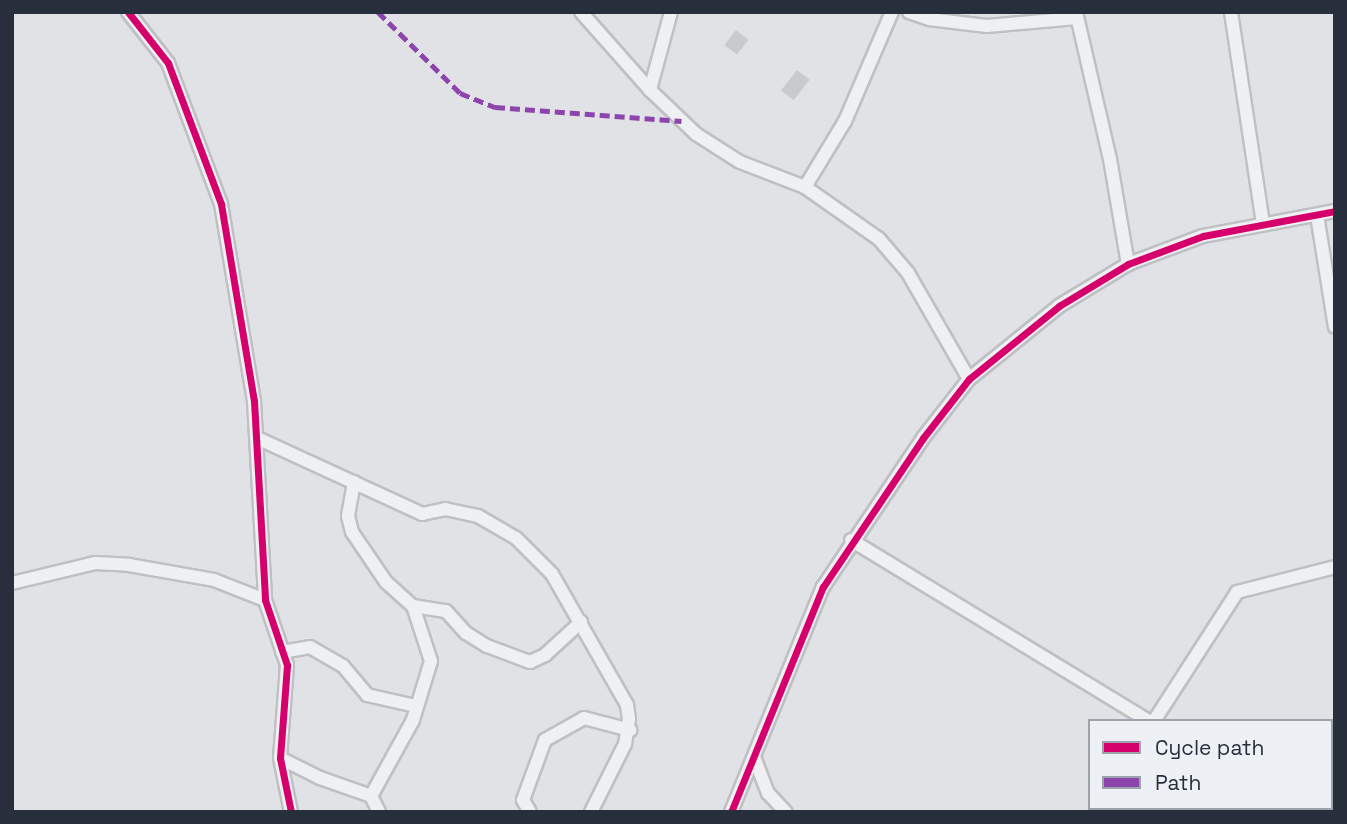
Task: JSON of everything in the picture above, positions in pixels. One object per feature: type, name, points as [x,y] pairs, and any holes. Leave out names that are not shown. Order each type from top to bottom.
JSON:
[{"type":"street","points":[[128,12],[168,63],[221,204],[247,350],[257,438],[265,600],[287,665],[280,758],[291,812]]},
{"type":"street","points":[[581,12],[650,90],[696,134],[722,151],[805,187],[879,239],[908,273],[969,379]]},
{"type":"street","points":[[650,90],[671,12]]},
{"type":"street","points":[[805,187],[845,121],[892,12]]},
{"type":"street","points":[[909,12],[939,21],[987,26],[1077,15],[1110,159],[1128,264]]},
{"type":"street","points":[[1231,12],[1263,223]]},
{"type":"street","points":[[731,812],[802,635],[851,540],[969,379],[1059,306],[1128,264],[1203,236],[1335,211]]},
{"type":"street","points":[[1317,215],[1335,327]]},
{"type":"street","points":[[257,438],[422,514],[440,509],[478,516],[516,538],[552,574],[626,705],[630,730],[591,812]]},
{"type":"street","points":[[354,482],[348,516],[352,533],[386,582],[413,606],[431,661],[416,706],[371,796]]},
{"type":"street","points":[[851,540],[1148,719]]},
{"type":"street","points":[[12,583],[95,564],[129,565],[214,580],[265,600]]},
{"type":"street","points":[[1152,719],[1237,592],[1335,567]]},
{"type":"street","points":[[413,606],[446,611],[466,633],[487,646],[530,662],[545,655],[581,622]]},
{"type":"street","points":[[282,652],[310,647],[343,666],[368,695],[416,706]]},
{"type":"street","points":[[530,812],[525,793],[545,740],[584,718],[630,730]]},
{"type":"street","points":[[754,757],[768,793],[786,812]]},
{"type":"street","points":[[280,758],[328,782],[371,796],[379,812]]},
{"type":"building","points":[[736,30],[749,40],[737,55],[724,45]]},
{"type":"building","points":[[797,70],[810,80],[794,100],[781,90]]},
{"type":"marked path","points":[[378,12],[460,93],[495,107],[681,121]]},
{"type":"cycle path","points":[[128,12],[168,63],[221,204],[254,401],[265,600],[287,665],[280,758],[291,812]]},
{"type":"cycle path","points":[[731,812],[823,587],[923,438],[969,379],[1059,306],[1128,264],[1203,236],[1335,211]]}]
